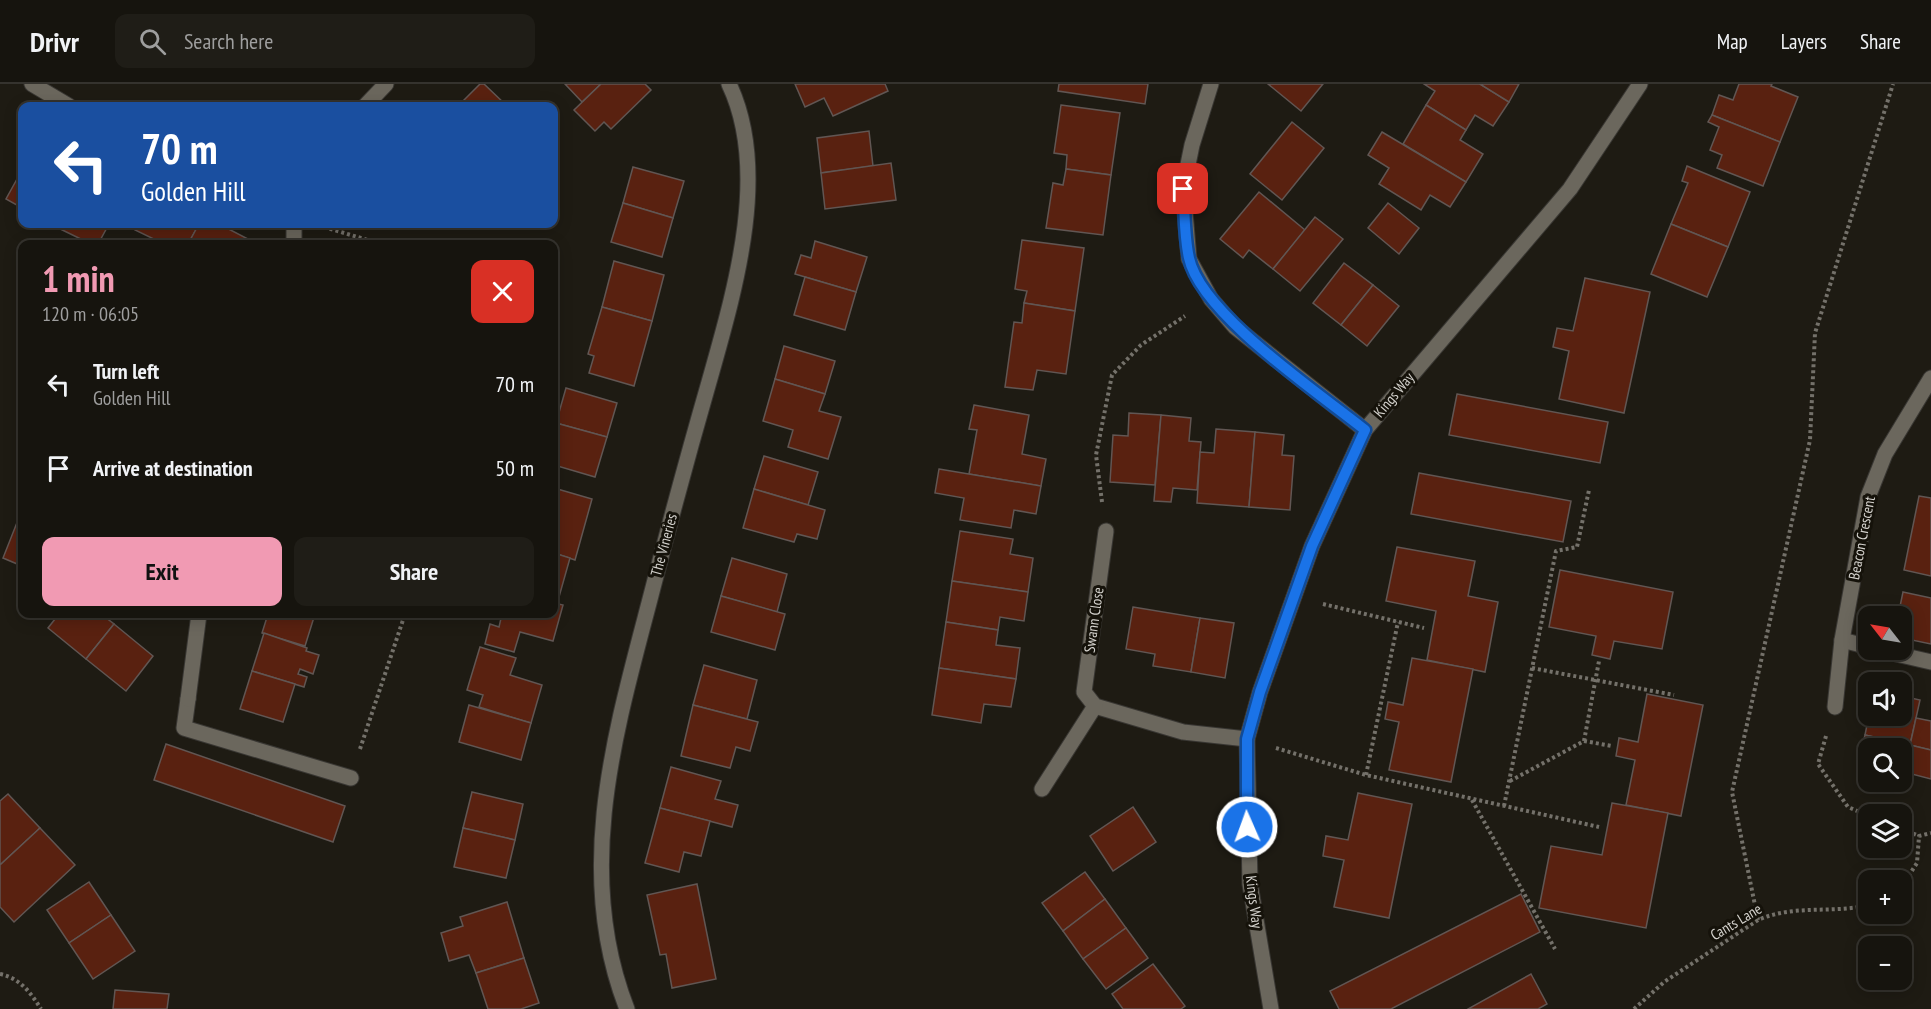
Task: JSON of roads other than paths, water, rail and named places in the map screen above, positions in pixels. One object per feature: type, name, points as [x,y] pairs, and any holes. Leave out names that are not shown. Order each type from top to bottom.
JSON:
[{"type":"street","points":[[32,84],[62,102]]},
{"type":"street","points":[[369,102],[386,84]]},
{"type":"street","name":"The Vineries","points":[[627,1009],[615,977],[606,925],[600,865],[602,809],[617,724],[722,336],[741,247],[748,155],[744,126],[729,84]]},
{"type":"street","points":[[1211,84],[1192,145],[1183,189],[1189,260],[1211,299],[1235,327],[1365,430]]},
{"type":"street","name":"Kings Way","points":[[1271,1009],[1250,884],[1247,739],[1260,692],[1312,546],[1365,430],[1570,189],[1640,84]]},
{"type":"street","name":"Beacon Crescent","points":[[1835,707],[1842,640],[1868,497],[1884,454],[1931,378]]},
{"type":"street","name":"Swann Close","points":[[1095,706],[1084,692],[1106,531]]},
{"type":"street","points":[[198,618],[184,728],[351,778]]},
{"type":"street","points":[[1842,640],[1858,644]]},
{"type":"street","points":[[1912,658],[1931,662]]},
{"type":"street","points":[[1042,789],[1095,706],[1183,732],[1247,739]]}]
